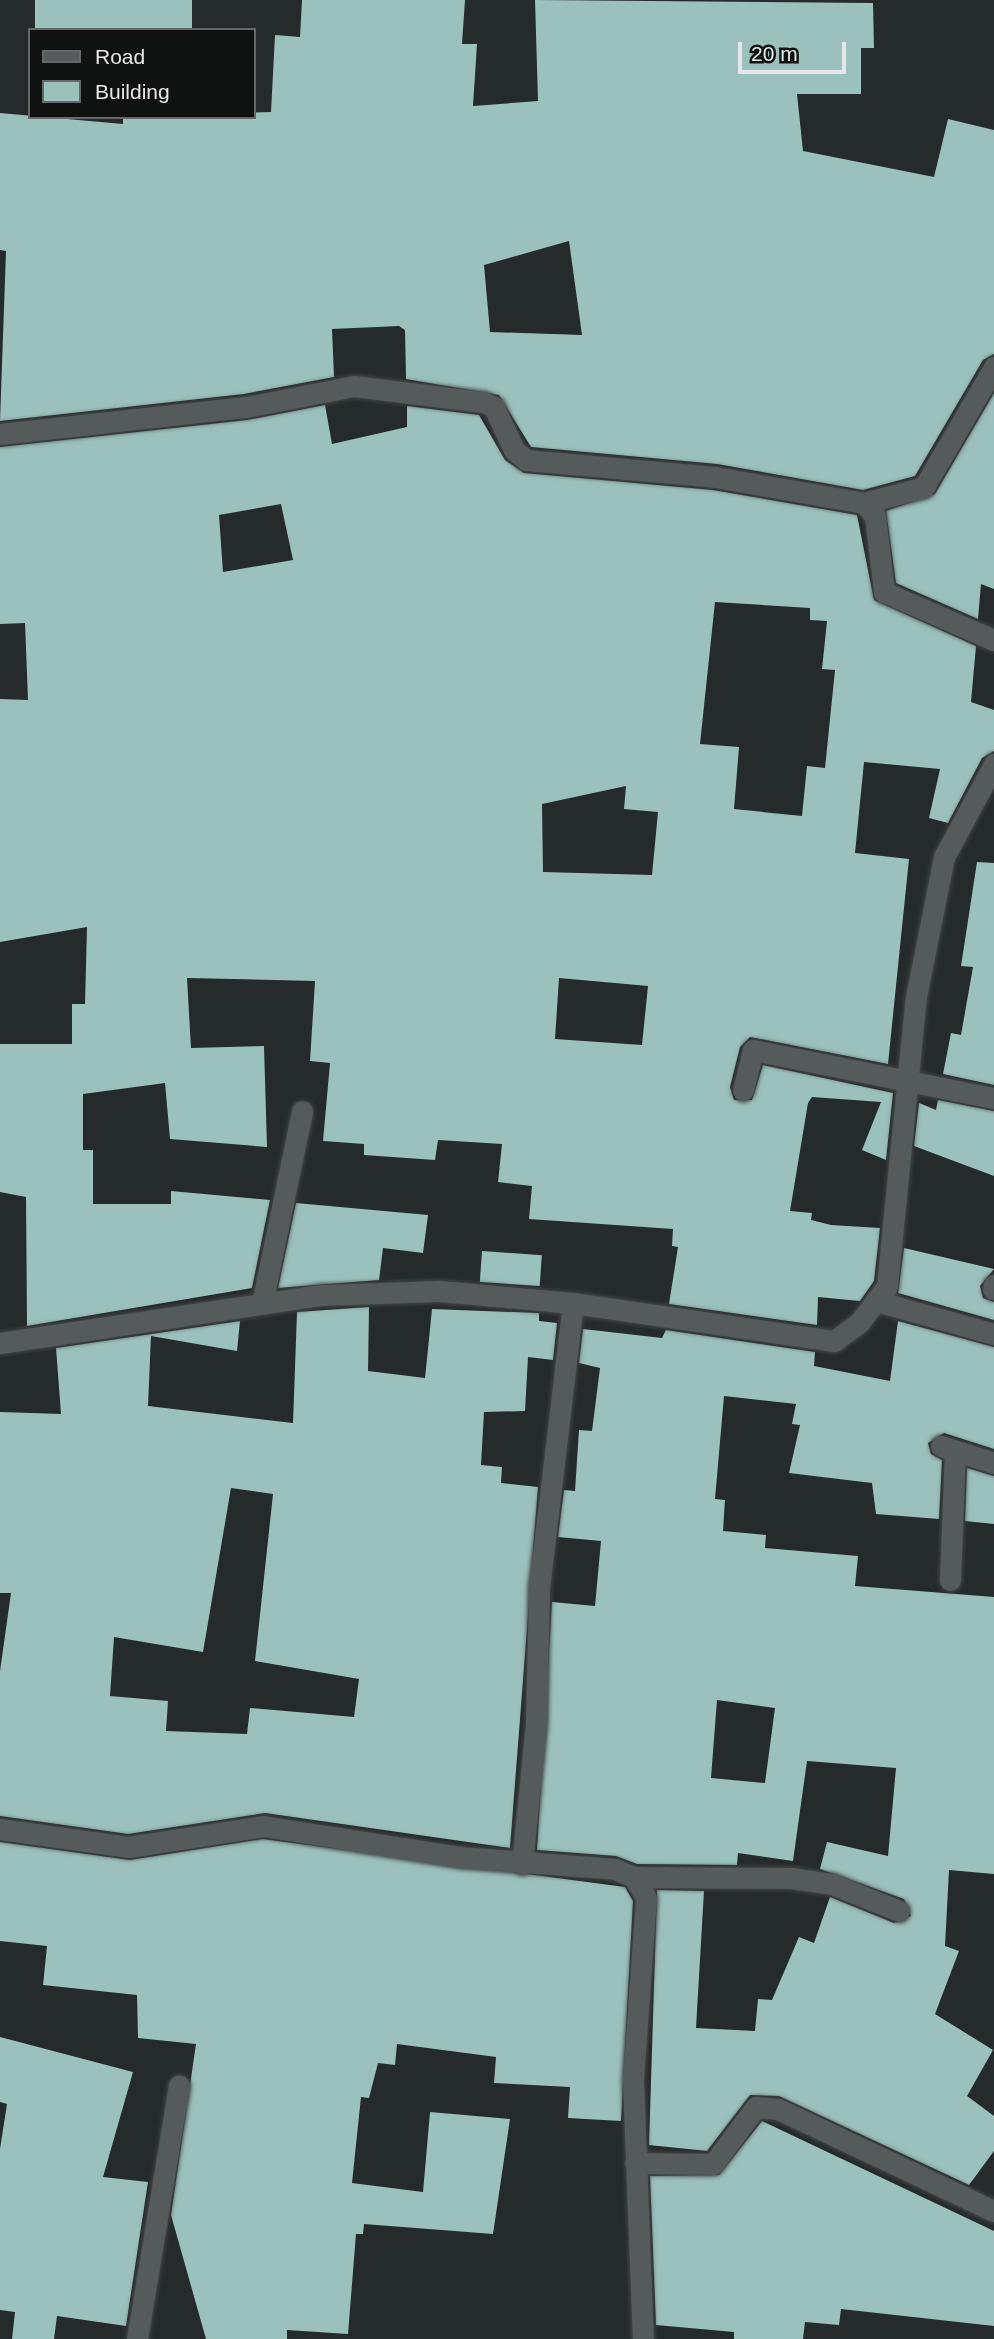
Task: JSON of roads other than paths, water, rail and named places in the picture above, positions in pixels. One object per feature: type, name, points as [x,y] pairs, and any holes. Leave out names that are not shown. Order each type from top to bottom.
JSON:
[{"type":"street","points":[[0,434],[246,407],[354,386],[494,407],[514,450],[526,460],[715,477],[864,503],[925,487],[994,367]]},
{"type":"street","points":[[864,503],[875,516],[884,592],[994,640]]},
{"type":"street","points":[[0,1343],[262,1303],[439,1291],[573,1303],[834,1340],[876,1301],[887,1286],[896,1233],[911,1082],[916,997],[944,857],[994,764]]},
{"type":"street","points":[[743,1090],[753,1050],[994,1098]]},
{"type":"street","points":[[262,1303],[302,1111]]},
{"type":"street","points":[[876,1301],[994,1334]]},
{"type":"street","points":[[522,1864],[537,1723],[539,1588],[573,1303]]},
{"type":"street","points":[[950,1580],[948,1448],[994,1463]]},
{"type":"street","points":[[0,1829],[128,1847],[262,1826],[522,1864],[615,1869],[634,1877],[791,1878],[832,1884],[899,1911]]},
{"type":"street","points":[[634,1877],[646,1898],[634,2081],[643,2339]]},
{"type":"street","points":[[137,2339],[179,2085]]},
{"type":"street","points":[[635,2163],[713,2164],[728,2152],[739,2122],[756,2107],[778,2109],[994,2211]]}]
